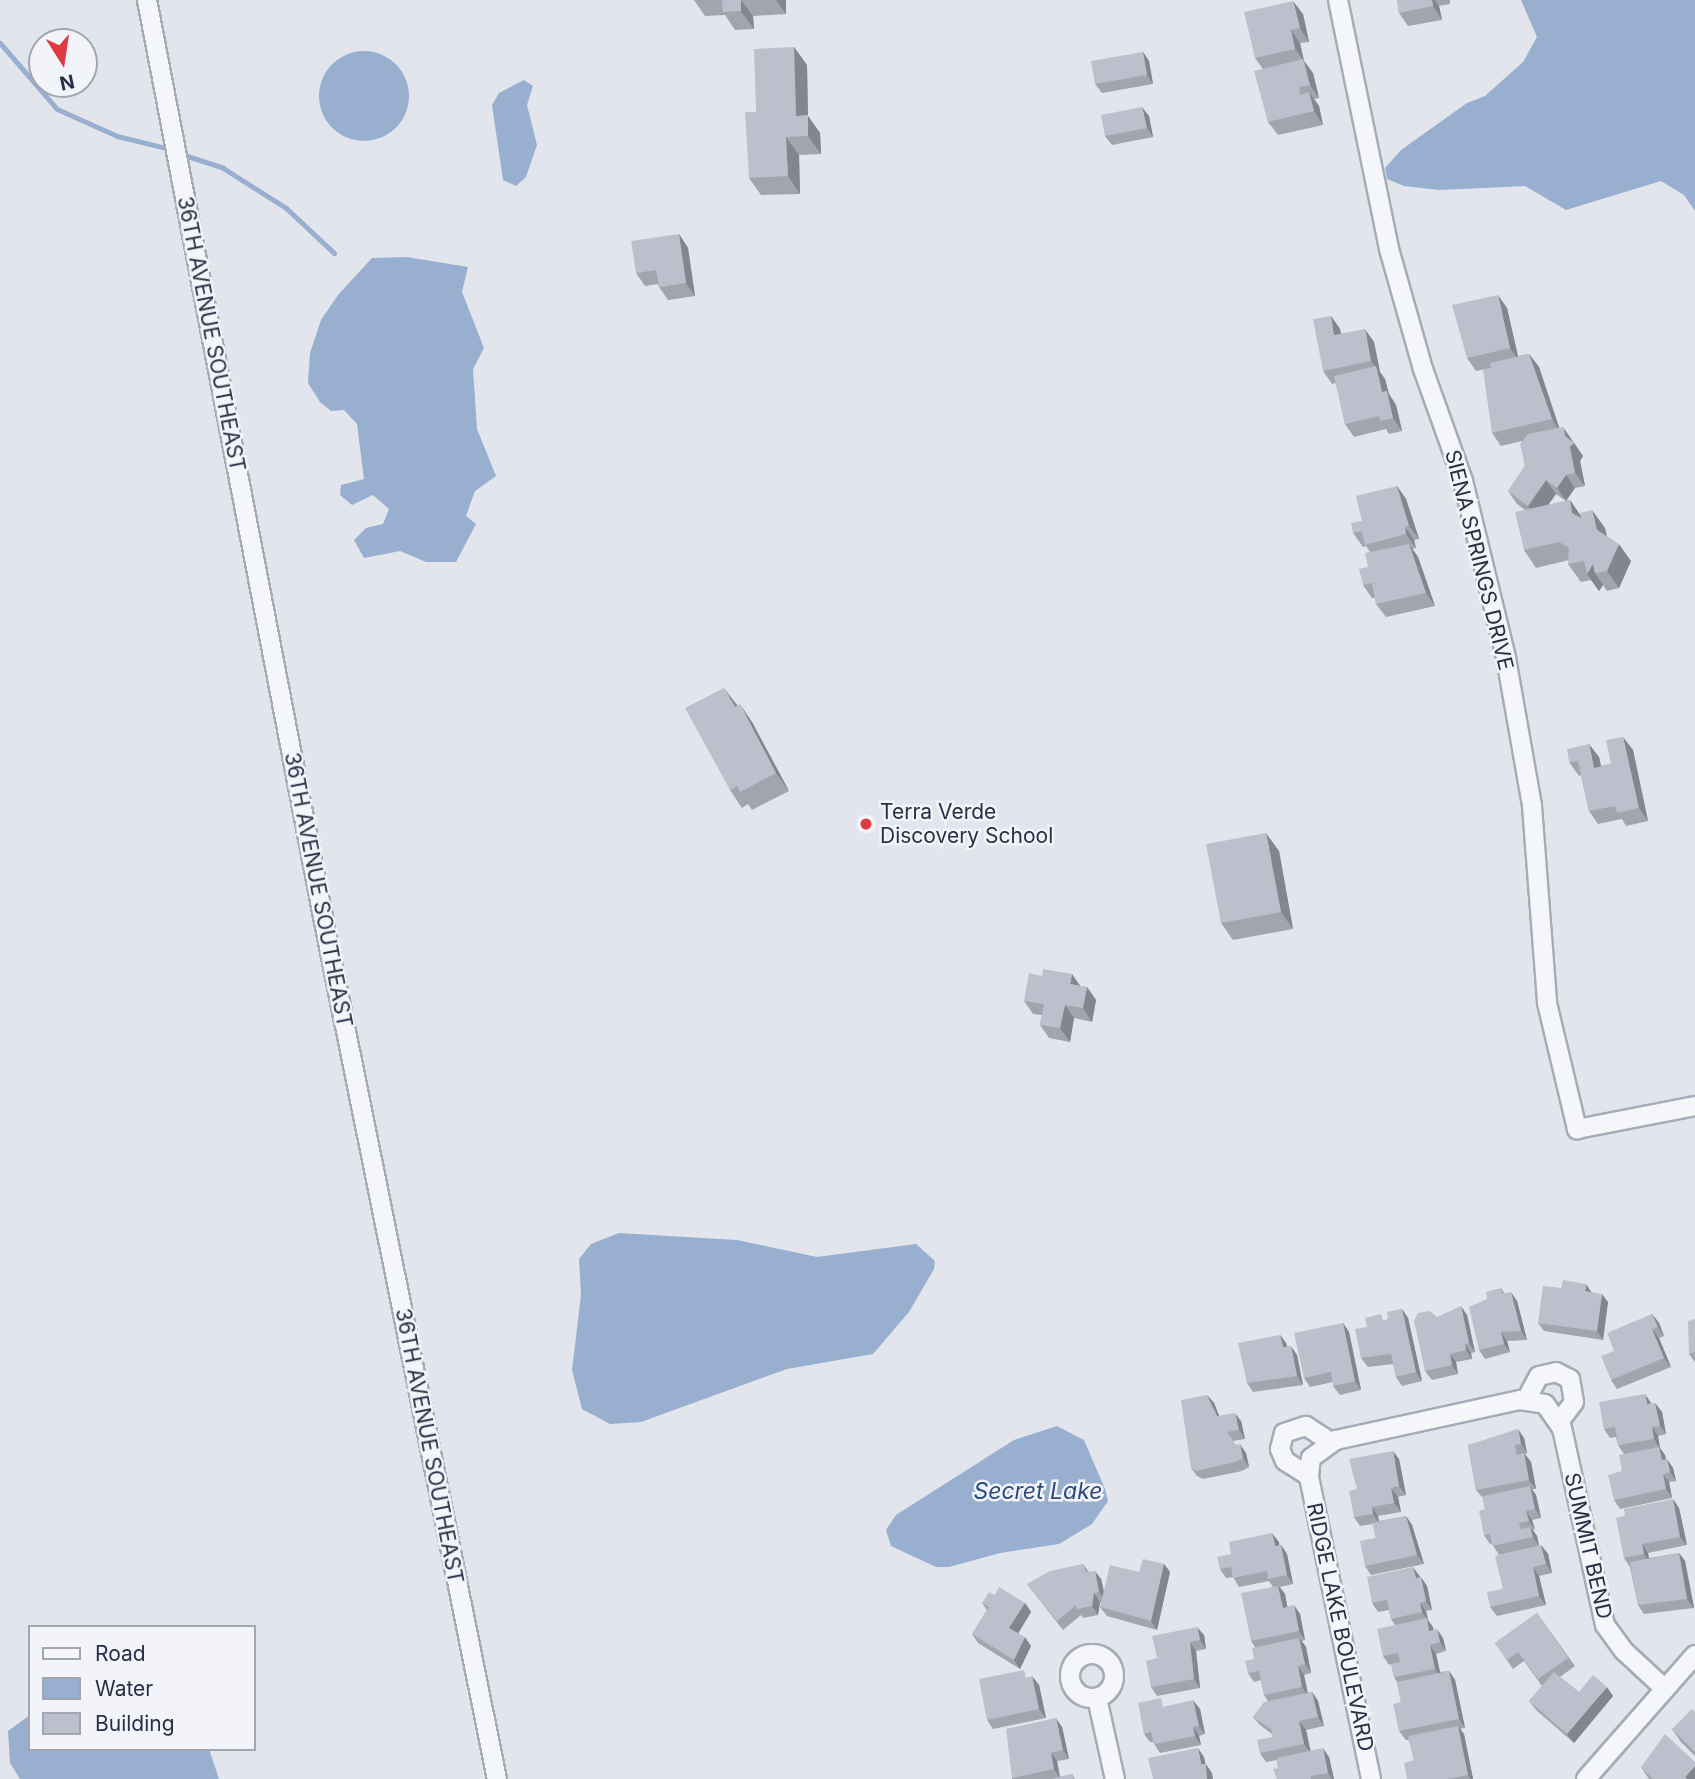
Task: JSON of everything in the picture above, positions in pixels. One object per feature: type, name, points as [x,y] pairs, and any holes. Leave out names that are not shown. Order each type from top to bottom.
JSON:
[{"type":"street","name":"36TH AVENUE SOUTHEAST","points":[[147,0],[329,946],[498,1779]]},
{"type":"street","name":"SIENA SPRINGS DRIVE","points":[[1338,0],[1389,249],[1423,369],[1463,481],[1500,634],[1532,806],[1547,1003],[1577,1129],[1695,1106]]},
{"type":"street","points":[[1331,1442],[1306,1426],[1284,1433],[1280,1449],[1285,1461],[1309,1476],[1311,1458],[1331,1442],[1526,1400],[1545,1404],[1559,1422],[1574,1402],[1570,1379],[1556,1372],[1539,1376],[1526,1400]]},
{"type":"street","name":"SUMMIT BEND","points":[[1559,1422],[1605,1625],[1624,1651],[1665,1689]]},
{"type":"street","name":"RIDGE LAKE BOULEVARD","points":[[1309,1476],[1371,1779]]},
{"type":"street","points":[[1589,1778],[1695,1655]]},
{"type":"street","points":[[1097,1698],[1115,1779]]},
{"type":"water","points":[[1521,0],[1695,0],[1695,211],[1684,195],[1661,181],[1566,210],[1525,186],[1439,190],[1404,186],[1387,179],[1385,168],[1401,150],[1467,103],[1485,96],[1523,62],[1537,37]]},
{"type":"water","points":[[364,51],[381,55],[396,64],[405,79],[409,96],[405,113],[396,128],[381,137],[364,141],[347,137],[332,128],[323,113],[319,96],[323,79],[332,64],[347,55]]},
{"type":"water","points":[[524,80],[533,86],[527,105],[537,145],[526,177],[516,186],[503,180],[492,105],[499,93]]},
{"type":"water","points":[[407,257],[468,267],[462,292],[484,348],[473,369],[477,429],[496,476],[475,491],[466,516],[476,524],[456,562],[426,562],[400,551],[364,558],[354,540],[366,528],[383,524],[389,509],[373,495],[352,505],[340,495],[341,485],[364,479],[357,424],[344,410],[331,411],[320,402],[308,383],[310,353],[321,320],[338,295],[372,258]]},
{"type":"water","points":[[619,1233],[737,1240],[817,1257],[916,1244],[935,1261],[934,1269],[909,1312],[873,1354],[787,1369],[641,1422],[610,1424],[582,1409],[572,1370],[581,1295],[579,1259],[591,1244]]},
{"type":"water","name":"Secret Lake","points":[[1057,1426],[1084,1440],[1105,1489],[1108,1501],[1092,1524],[1059,1544],[1000,1553],[949,1567],[936,1567],[891,1546],[886,1530],[896,1515],[1014,1440]]},
{"type":"water","points":[[28,1716],[28,1751],[210,1751],[219,1779],[20,1779],[10,1763],[8,1731]]},
{"type":"building","points":[[722,0],[741,0],[741,11],[723,12]]},
{"type":"building","points":[[1397,0],[1432,0],[1433,6],[1399,13]]},
{"type":"building","points":[[1293,1],[1300,28],[1291,30],[1295,49],[1255,58],[1244,12]]},
{"type":"building","points":[[794,47],[796,116],[808,115],[808,136],[786,137],[788,176],[749,178],[745,112],[756,112],[754,49]]},
{"type":"building","points":[[1143,52],[1147,75],[1095,84],[1091,61]]},
{"type":"building","points":[[1303,59],[1310,85],[1299,87],[1300,95],[1309,92],[1314,111],[1268,122],[1254,71]]},
{"type":"building","points":[[1142,107],[1147,128],[1105,136],[1101,115]]},
{"type":"building","points":[[679,234],[686,283],[659,287],[656,270],[636,273],[631,241]]},
{"type":"building","points":[[1498,295],[1510,348],[1467,358],[1452,305]]},
{"type":"building","points":[[1331,316],[1334,335],[1365,329],[1371,361],[1323,371],[1313,319]]},
{"type":"building","points":[[1529,354],[1552,419],[1492,433],[1483,370],[1491,368],[1490,363]]},
{"type":"building","points":[[1376,366],[1382,392],[1387,391],[1393,418],[1380,421],[1379,416],[1345,424],[1334,376]]},
{"type":"building","points":[[1563,427],[1565,436],[1574,443],[1570,447],[1575,473],[1566,475],[1557,488],[1546,480],[1528,506],[1508,491],[1525,466],[1520,444],[1528,434]]},
{"type":"building","points":[[1397,486],[1409,526],[1405,527],[1406,534],[1365,545],[1362,531],[1353,533],[1351,523],[1362,521],[1356,496]]},
{"type":"building","points":[[1570,500],[1572,513],[1581,518],[1580,513],[1592,510],[1597,530],[1619,544],[1607,571],[1595,573],[1593,564],[1587,574],[1584,561],[1568,564],[1569,548],[1559,542],[1524,550],[1515,512]]},
{"type":"building","points":[[1409,544],[1426,593],[1376,604],[1372,583],[1363,585],[1359,569],[1368,567],[1365,553]]},
{"type":"building","points":[[724,688],[735,707],[740,704],[776,773],[740,792],[737,786],[730,790],[685,708]]},
{"type":"building","points":[[1623,737],[1639,808],[1617,813],[1615,806],[1589,811],[1578,761],[1569,762],[1567,749],[1589,744],[1594,768],[1611,764],[1606,740]]},
{"type":"building","points":[[1266,833],[1281,912],[1221,923],[1206,844]]},
{"type":"building","points":[[1043,969],[1072,974],[1070,984],[1087,987],[1083,1008],[1065,1005],[1060,1028],[1040,1025],[1044,1004],[1024,1001],[1029,973],[1042,976]]},
{"type":"building","points":[[1563,1280],[1586,1284],[1585,1291],[1602,1294],[1597,1331],[1538,1323],[1543,1286],[1561,1288]]},
{"type":"building","points":[[1501,1288],[1502,1294],[1511,1292],[1521,1331],[1501,1332],[1504,1344],[1479,1350],[1469,1307],[1487,1299],[1486,1292]]},
{"type":"building","points":[[1461,1306],[1469,1343],[1465,1344],[1466,1350],[1450,1354],[1452,1365],[1425,1371],[1414,1321],[1418,1313],[1430,1311],[1437,1317]]},
{"type":"building","points":[[1402,1309],[1416,1372],[1396,1377],[1391,1354],[1361,1358],[1355,1329],[1367,1327],[1365,1318],[1381,1314],[1383,1321],[1388,1319],[1387,1312]]},
{"type":"building","points":[[1652,1314],[1658,1327],[1652,1329],[1664,1358],[1611,1380],[1601,1356],[1614,1351],[1607,1333]]},
{"type":"building","points":[[1695,1319],[1695,1352],[1689,1354],[1688,1321]]},
{"type":"building","points":[[1343,1323],[1355,1381],[1333,1386],[1331,1372],[1304,1378],[1294,1333]]},
{"type":"building","points":[[1280,1335],[1283,1347],[1291,1346],[1297,1376],[1247,1383],[1238,1343]]},
{"type":"building","points":[[1645,1394],[1647,1404],[1655,1403],[1660,1426],[1652,1427],[1654,1439],[1618,1445],[1615,1427],[1604,1429],[1599,1402]]},
{"type":"building","points":[[1207,1395],[1217,1416],[1235,1413],[1239,1430],[1227,1432],[1236,1445],[1240,1444],[1243,1458],[1196,1471],[1191,1468],[1181,1400]]},
{"type":"building","points":[[1518,1429],[1521,1444],[1515,1445],[1517,1455],[1524,1453],[1529,1480],[1476,1490],[1468,1445]]},
{"type":"building","points":[[1659,1447],[1662,1460],[1667,1459],[1670,1472],[1663,1474],[1666,1489],[1614,1500],[1608,1475],[1622,1471],[1619,1455]]},
{"type":"building","points":[[1393,1451],[1399,1486],[1391,1488],[1394,1503],[1372,1507],[1373,1514],[1354,1517],[1349,1491],[1357,1489],[1349,1459]]},
{"type":"building","points":[[1530,1486],[1535,1509],[1526,1511],[1529,1521],[1519,1523],[1521,1529],[1530,1527],[1533,1537],[1492,1546],[1490,1534],[1484,1535],[1479,1511],[1485,1509],[1483,1496]]},
{"type":"building","points":[[1673,1499],[1680,1537],[1642,1544],[1644,1554],[1624,1558],[1616,1518],[1625,1516],[1624,1509]]},
{"type":"building","points":[[1406,1516],[1417,1555],[1365,1566],[1360,1541],[1376,1538],[1372,1523]]},
{"type":"building","points":[[1272,1533],[1275,1546],[1281,1545],[1287,1575],[1268,1579],[1267,1571],[1233,1578],[1231,1567],[1220,1569],[1217,1557],[1231,1554],[1229,1542]]},
{"type":"building","points":[[1541,1545],[1546,1564],[1533,1567],[1539,1596],[1490,1607],[1487,1592],[1503,1589],[1495,1556]]},
{"type":"building","points":[[1679,1553],[1687,1599],[1638,1605],[1630,1562]]},
{"type":"building","points":[[1143,1559],[1164,1564],[1151,1621],[1100,1607],[1110,1565],[1139,1572]]},
{"type":"building","points":[[1083,1564],[1085,1572],[1095,1571],[1099,1592],[1094,1593],[1092,1606],[1077,1609],[1076,1605],[1057,1621],[1027,1584],[1050,1571]]},
{"type":"building","points":[[1413,1567],[1416,1578],[1421,1577],[1426,1601],[1420,1603],[1422,1612],[1391,1619],[1387,1600],[1372,1603],[1367,1577]]},
{"type":"building","points":[[1278,1586],[1283,1608],[1294,1605],[1299,1631],[1251,1641],[1241,1593]]},
{"type":"building","points":[[999,1587],[1025,1603],[1009,1628],[1025,1637],[1014,1660],[972,1634],[989,1607],[982,1603],[989,1592],[995,1595]]},
{"type":"building","points":[[1537,1613],[1568,1658],[1538,1679],[1518,1652],[1507,1660],[1495,1643]]},
{"type":"building","points":[[1427,1618],[1429,1631],[1437,1629],[1440,1642],[1430,1645],[1435,1669],[1394,1677],[1391,1664],[1400,1662],[1398,1653],[1383,1656],[1377,1629]]},
{"type":"building","points":[[1197,1627],[1200,1640],[1190,1642],[1194,1679],[1151,1687],[1146,1661],[1157,1658],[1152,1636]]},
{"type":"building","points":[[1299,1638],[1305,1664],[1298,1666],[1302,1687],[1264,1695],[1259,1671],[1248,1673],[1245,1661],[1254,1659],[1252,1648]]},
{"type":"building","points":[[1024,1670],[1026,1678],[1032,1676],[1039,1709],[987,1720],[979,1679]]},
{"type":"building","points":[[1449,1671],[1459,1719],[1399,1731],[1393,1704],[1401,1702],[1397,1682]]},
{"type":"building","points":[[1554,1672],[1579,1692],[1593,1675],[1607,1687],[1567,1734],[1529,1701]]},
{"type":"building","points":[[1312,1692],[1318,1717],[1299,1721],[1304,1744],[1260,1753],[1257,1740],[1273,1737],[1271,1729],[1253,1717],[1264,1702]]},
{"type":"building","points":[[1161,1698],[1163,1707],[1193,1700],[1199,1726],[1193,1727],[1195,1736],[1154,1744],[1151,1732],[1144,1734],[1138,1703]]},
{"type":"building","points":[[1692,1709],[1695,1712],[1695,1752],[1672,1729]]},
{"type":"building","points":[[1056,1718],[1063,1750],[1051,1753],[1054,1769],[1012,1778],[1006,1729]]},
{"type":"building","points":[[1458,1726],[1468,1775],[1447,1779],[1407,1779],[1404,1763],[1414,1760],[1408,1736]]},
{"type":"building","points":[[1665,1734],[1695,1762],[1695,1766],[1685,1777],[1687,1779],[1653,1779],[1641,1767]]},
{"type":"building","points":[[1198,1748],[1201,1764],[1206,1764],[1207,1779],[1153,1779],[1148,1758]]},
{"type":"building","points":[[1323,1748],[1328,1773],[1311,1776],[1311,1779],[1277,1779],[1273,1769],[1278,1768],[1277,1758]]},
{"type":"building","points":[[1072,1774],[1073,1779],[1051,1779]]},
{"type":"waterway","points":[[0,43],[57,109],[117,136],[166,148]]},
{"type":"waterway","points":[[187,156],[223,168],[286,208],[334,253]]},
{"type":"place","name":"Terra Verde Discovery School","points":[[866,824]]}]
